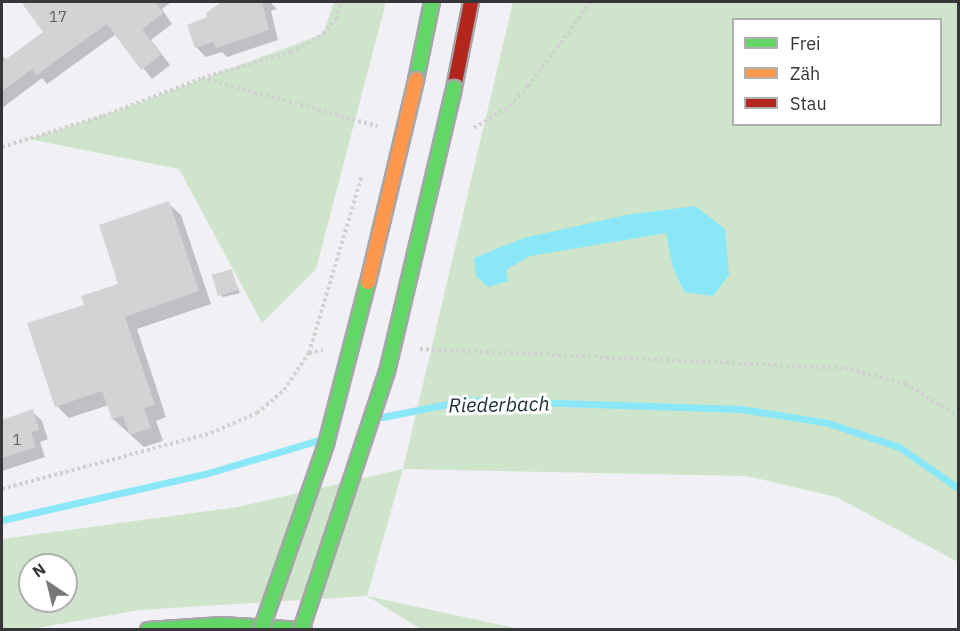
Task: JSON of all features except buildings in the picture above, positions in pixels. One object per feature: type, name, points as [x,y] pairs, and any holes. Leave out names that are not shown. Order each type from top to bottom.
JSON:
[{"type":"main road","points":[[261,630],[350,359],[416,80],[432,2]]},
{"type":"main road","points":[[148,630],[222,625],[302,630],[387,372],[410,286],[471,2]]},
{"type":"path","points":[[2,147],[103,116],[202,78],[309,44],[336,19],[342,2]]},
{"type":"path","points":[[464,131],[492,119],[510,106],[591,2]]},
{"type":"path","points":[[202,78],[377,126],[388,127]]},
{"type":"path","points":[[374,137],[377,126]]},
{"type":"path","points":[[2,489],[211,433],[257,413],[284,390],[309,353],[364,171]]},
{"type":"path","points":[[309,353],[327,349]]},
{"type":"path","points":[[408,349],[845,368],[906,384],[958,416]]},
{"type":"green space","points":[[334,2],[386,2],[316,269],[262,323],[179,169],[29,139],[103,116],[323,34]]},
{"type":"green space","points":[[513,2],[958,2],[958,562],[836,497],[747,476],[403,469]]},
{"type":"green space","points":[[403,469],[367,596],[140,610],[31,629],[2,630],[2,539],[238,507]]},
{"type":"green space","points":[[367,596],[519,629],[421,629]]},
{"type":"water","points":[[695,206],[725,229],[729,275],[713,296],[684,292],[673,268],[666,233],[530,256],[506,270],[508,281],[488,287],[476,276],[474,258],[524,238],[626,215]]},
{"type":"waterway","name":"Riederbach","points":[[383,417],[467,400],[741,409],[828,423],[899,447],[958,488]]},
{"type":"waterway","name":"Riederbach","points":[[2,520],[205,474],[316,441]]},
{"type":"traffic: fast","points":[[416,80],[432,2]]},
{"type":"traffic: fast","points":[[301,630],[387,372],[454,88]]},
{"type":"traffic: fast","points":[[261,630],[326,444],[368,282]]},
{"type":"traffic: fast","points":[[148,630],[221,625],[304,630]]},
{"type":"traffic: jam","points":[[454,88],[471,2]]},
{"type":"traffic: slow","points":[[368,282],[416,80]]}]
